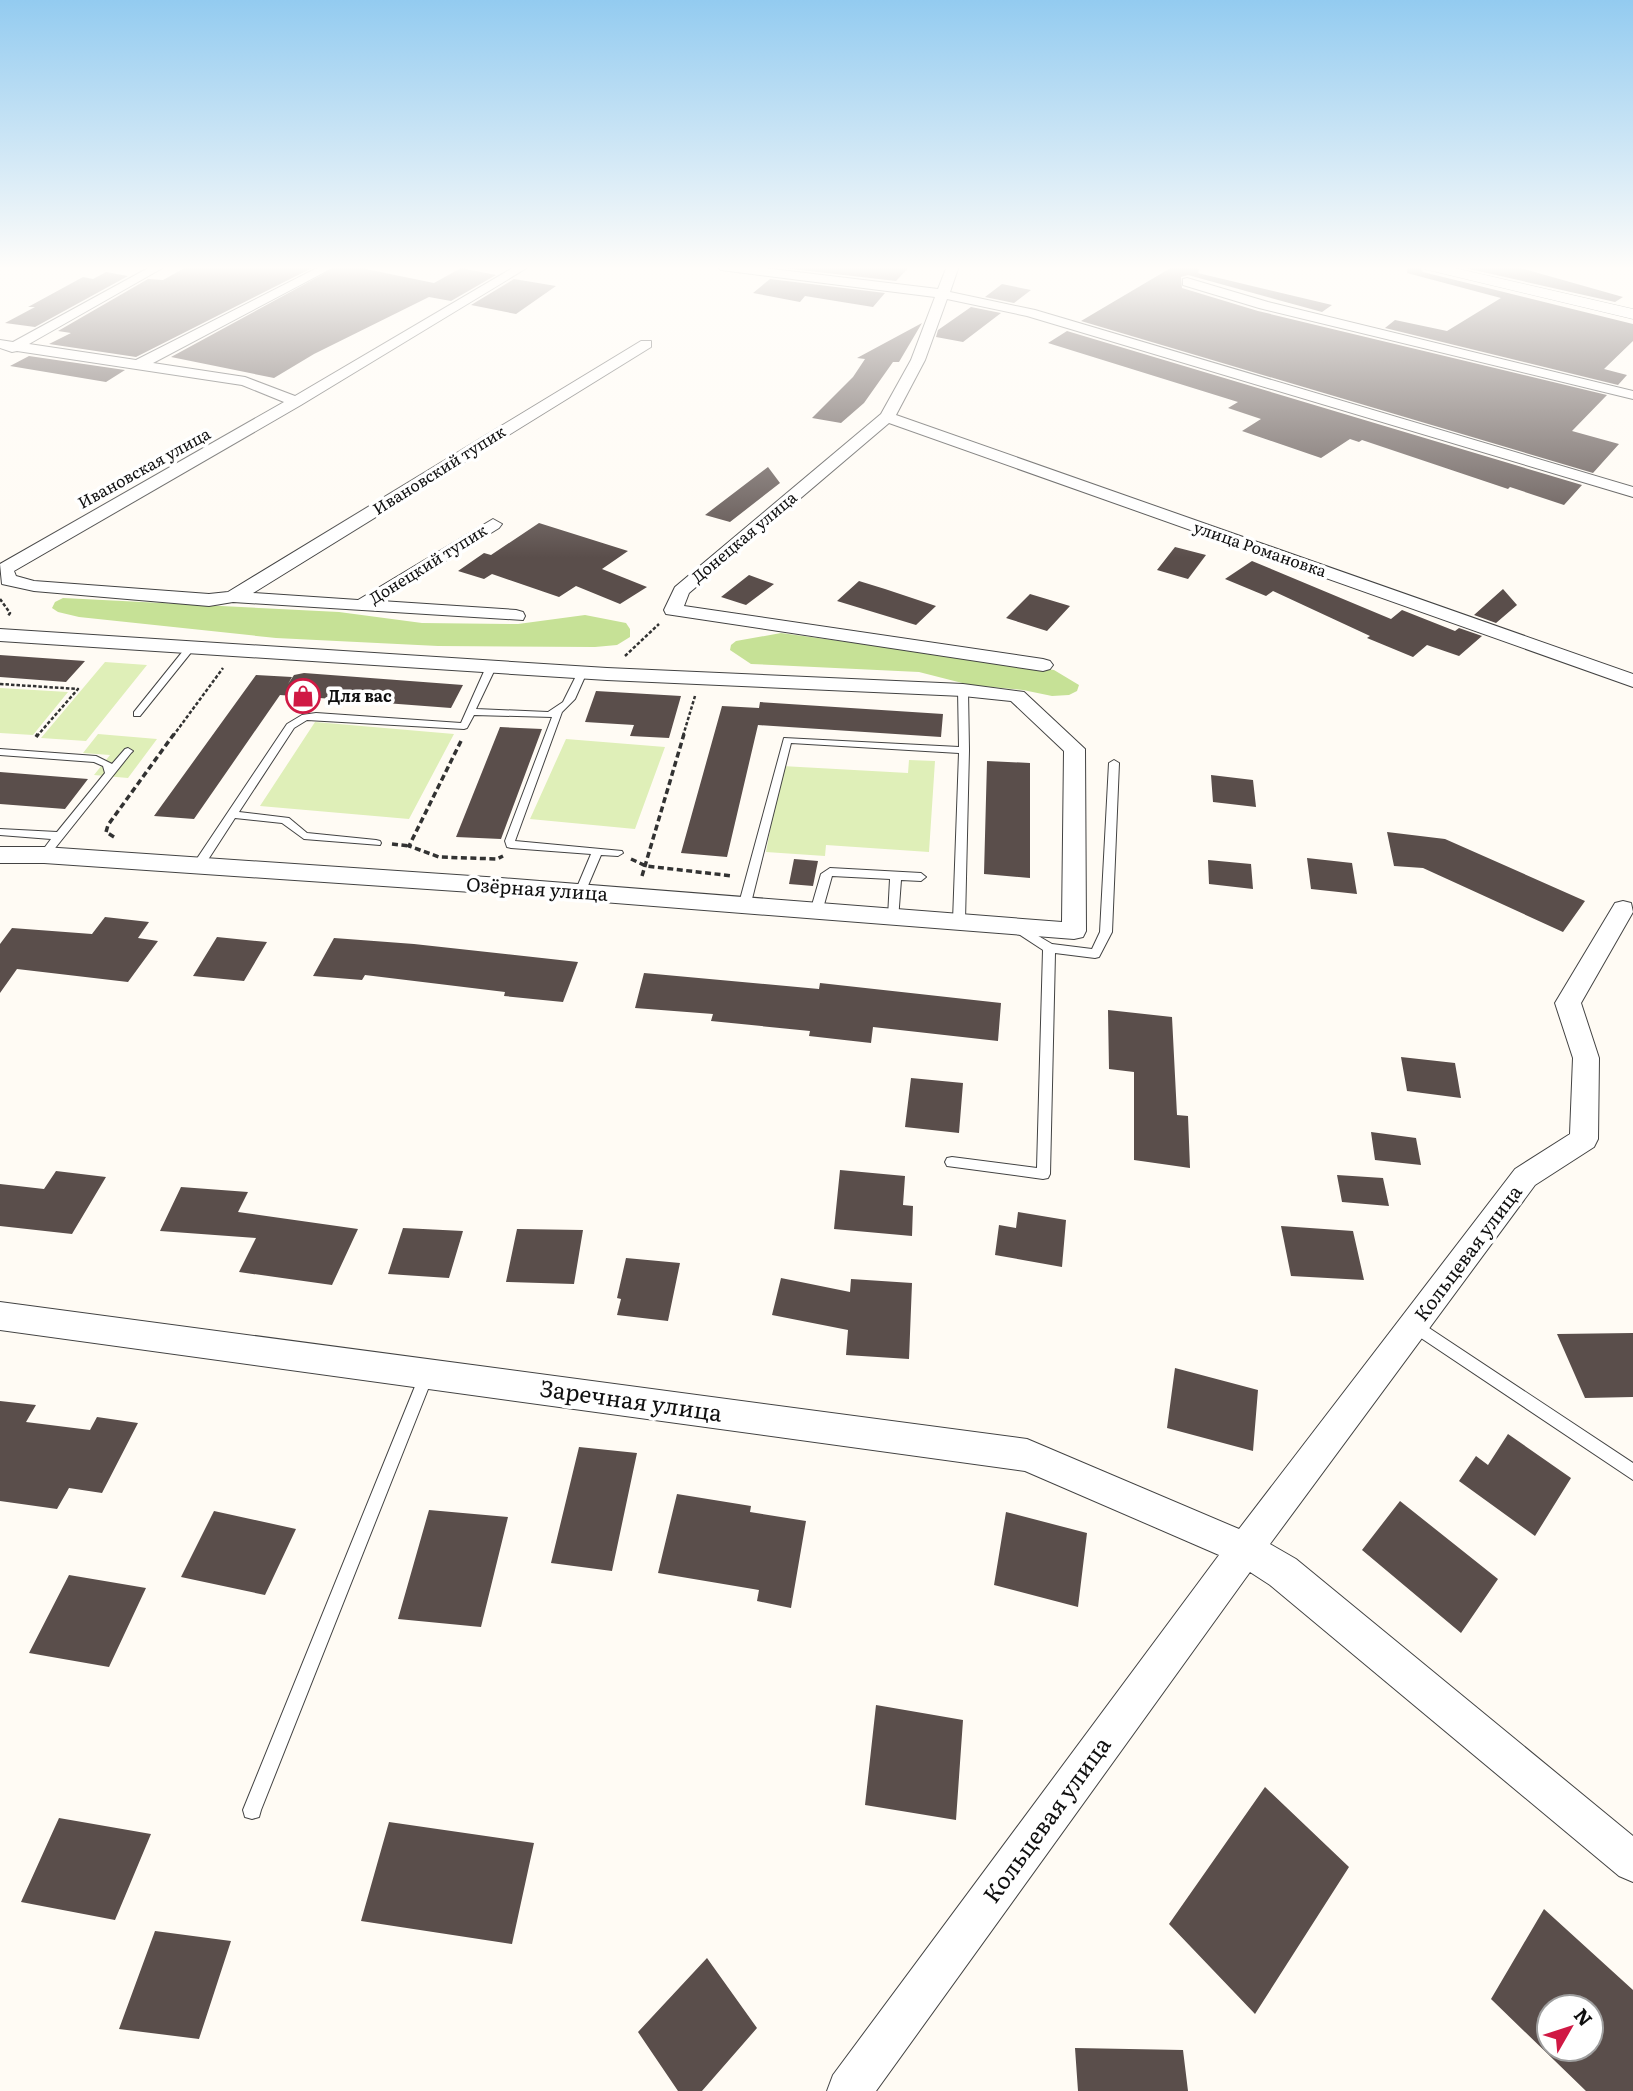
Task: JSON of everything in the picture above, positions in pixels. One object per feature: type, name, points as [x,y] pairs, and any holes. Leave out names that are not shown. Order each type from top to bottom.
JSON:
[{"type":"street","points":[[141,364],[246,381],[296,402]]},
{"type":"street","name":"Ивановская улица","points":[[233,597],[209,600],[34,586],[8,580],[5,569],[360,364]]},
{"type":"street","name":"Ивановский тупик","points":[[233,597],[614,364]]},
{"type":"street","name":"Донецкая улица","points":[[916,364],[887,416],[681,591],[673,610],[1042,665]]},
{"type":"street","points":[[1200,364],[1633,492]]},
{"type":"street","points":[[1504,364],[1633,395]]},
{"type":"street","name":"улица Романовка","points":[[887,416],[1633,681]]},
{"type":"street","name":"Донецкий тупик","points":[[363,605],[493,524]]},
{"type":"street","points":[[233,597],[516,617]]},
{"type":"street","points":[[0,635],[582,673],[963,690]]},
{"type":"street","name":"Озёрная улица","points":[[0,855],[44,855],[580,892],[1074,932],[1075,749],[1017,696],[963,690]]},
{"type":"street","name":"Кольцевая улица","points":[[849,2091],[1245,1549],[1525,1177],[1584,1139],[1586,1058],[1568,1003],[1623,909]]},
{"type":"street","name":"Заречная улица","points":[[0,1315],[1027,1455],[1245,1549]]},
{"type":"street","points":[[1245,1549],[1283,1572],[1633,1862]]},
{"type":"lane","points":[[137,714],[190,648]]},
{"type":"lane","points":[[198,866],[290,726],[305,717],[316,716],[464,726],[491,667]]},
{"type":"lane","points":[[470,712],[549,715],[558,713],[567,707],[582,673]]},
{"type":"lane","points":[[958,921],[964,750],[963,690]]},
{"type":"lane","points":[[558,713],[510,845],[618,853]]},
{"type":"lane","points":[[744,907],[787,740],[964,750]]},
{"type":"lane","points":[[44,855],[128,751]]},
{"type":"lane","points":[[0,752],[96,759],[107,764],[110,773]]},
{"type":"lane","points":[[1014,927],[1049,948],[1095,954],[1106,932],[1114,762]]},
{"type":"lane","points":[[233,815],[285,820],[304,836],[376,843]]},
{"type":"lane","points":[[0,832],[59,836]]},
{"type":"lane","points":[[580,892],[597,852]]},
{"type":"lane","points":[[816,912],[826,874],[830,872],[921,877]]},
{"type":"lane","points":[[894,917],[896,875]]},
{"type":"lane","points":[[952,1162],[1044,1174],[1049,948]]},
{"type":"lane","points":[[1414,1325],[1633,1472]]},
{"type":"lane","points":[[252,1810],[427,1373]]},
{"type":"path","points":[[607,674],[673,610]]},
{"type":"path","points":[[126,838],[113,837],[106,832],[108,825],[236,650]]},
{"type":"path","points":[[635,897],[700,678]]},
{"type":"path","points":[[0,684],[78,690],[22,754]]},
{"type":"path","points":[[464,726],[461,740],[409,846],[417,853],[430,855],[496,859],[520,847]]},
{"type":"path","points":[[618,853],[646,866],[752,879]]},
{"type":"green space","points":[[63,598],[339,612],[422,623],[518,624],[585,615],[626,623],[630,629],[630,637],[617,645],[595,647],[438,646],[276,638],[79,617],[52,608],[55,602]]},
{"type":"green space","points":[[781,633],[1054,670],[1079,685],[1077,691],[1069,695],[1052,696],[970,685],[919,672],[751,664],[730,650],[736,641]]},
{"type":"green space","points":[[105,662],[147,665],[86,741],[41,738]]},
{"type":"green space","points":[[0,688],[68,692],[33,735],[0,733]]},
{"type":"green space","points":[[315,722],[454,734],[409,819],[260,806]]},
{"type":"green space","points":[[98,734],[157,739],[128,778],[94,775],[110,755],[83,753]]},
{"type":"green space","points":[[566,739],[665,747],[635,829],[530,819]]},
{"type":"green space","points":[[909,760],[935,761],[929,852],[826,845],[825,856],[766,852],[782,766],[908,773]]},
{"type":"building","points":[[15,364],[81,364],[125,370],[106,382],[10,366]]},
{"type":"building","points":[[203,364],[298,364],[274,378]]},
{"type":"building","points":[[862,364],[892,364],[864,403],[841,423],[812,418],[853,377]]},
{"type":"building","points":[[1114,364],[1176,364],[1582,485],[1564,505],[1362,440],[1359,442],[1350,439],[1321,458],[1242,431],[1261,419],[1228,408],[1238,402]]},
{"type":"building","points":[[1224,364],[1476,364],[1607,395],[1572,431],[1619,444],[1593,473]]},
{"type":"building","points":[[1530,364],[1610,364],[1604,369],[1627,375],[1618,385]]},
{"type":"building","points":[[768,467],[780,483],[730,522],[705,515]]},
{"type":"building","points":[[539,523],[628,551],[602,569],[647,587],[620,604],[576,586],[559,597],[492,574],[484,579],[458,571],[484,553],[491,555]]},
{"type":"building","points":[[1175,547],[1206,555],[1188,579],[1157,570]]},
{"type":"building","points":[[1252,561],[1391,619],[1402,610],[1455,631],[1459,628],[1482,636],[1459,656],[1427,645],[1413,657],[1367,638],[1370,636],[1273,591],[1266,596],[1225,579]]},
{"type":"building","points":[[749,575],[774,584],[746,605],[721,597]]},
{"type":"building","points":[[859,581],[936,606],[916,625],[837,601]]},
{"type":"building","points":[[1503,589],[1517,605],[1496,623],[1474,615]]},
{"type":"building","points":[[1030,594],[1070,606],[1047,631],[1006,618]]},
{"type":"building","points":[[0,655],[85,661],[66,682],[0,677]]},
{"type":"building","points":[[304,673],[463,685],[451,708],[280,695],[194,819],[154,816],[256,675],[292,677],[288,684],[294,675]]},
{"type":"building","points":[[596,691],[681,696],[669,738],[630,736],[634,725],[585,722]]},
{"type":"building","points":[[760,702],[943,714],[941,737],[758,725],[727,857],[681,853],[722,706],[759,708]]},
{"type":"building","points":[[500,727],[542,729],[501,839],[456,837]]},
{"type":"building","points":[[987,761],[1030,763],[1030,878],[984,874]]},
{"type":"building","points":[[0,772],[88,779],[65,809],[0,804]]},
{"type":"building","points":[[1211,775],[1253,780],[1256,807],[1213,802]]},
{"type":"building","points":[[1387,832],[1445,839],[1585,901],[1563,932],[1423,868],[1394,866]]},
{"type":"building","points":[[1307,858],[1352,863],[1357,894],[1311,889]]},
{"type":"building","points":[[794,859],[818,861],[813,886],[789,884]]},
{"type":"building","points":[[1208,860],[1251,864],[1253,889],[1209,884]]},
{"type":"building","points":[[105,917],[149,922],[138,938],[158,941],[128,982],[17,969],[0,993],[0,944],[12,928],[92,934]]},
{"type":"building","points":[[217,937],[267,942],[244,981],[193,976]]},
{"type":"building","points":[[334,938],[578,962],[563,1002],[365,975],[362,980],[313,976]]},
{"type":"building","points":[[644,973],[819,989],[820,983],[1001,1003],[998,1041],[873,1027],[871,1043],[809,1036],[810,1031],[711,1021],[713,1014],[635,1008]]},
{"type":"building","points":[[1108,1010],[1172,1017],[1177,1115],[1188,1116],[1190,1168],[1134,1160],[1134,1072],[1109,1069]]},
{"type":"building","points":[[1401,1057],[1455,1063],[1461,1098],[1407,1091]]},
{"type":"building","points":[[911,1078],[963,1083],[959,1133],[905,1127]]},
{"type":"building","points":[[1371,1132],[1416,1138],[1421,1165],[1375,1160]]},
{"type":"building","points":[[840,1170],[905,1176],[903,1205],[913,1206],[912,1236],[834,1229]]},
{"type":"building","points":[[56,1171],[106,1177],[72,1234],[0,1226],[0,1184],[44,1189]]},
{"type":"building","points":[[1337,1175],[1383,1178],[1389,1206],[1342,1202]]},
{"type":"building","points":[[181,1187],[248,1192],[238,1212],[358,1229],[332,1285],[239,1272],[256,1238],[160,1231]]},
{"type":"building","points":[[1018,1212],[1066,1220],[1062,1267],[995,1255],[999,1225],[1016,1228]]},
{"type":"building","points":[[1281,1226],[1353,1231],[1364,1280],[1291,1276]]},
{"type":"building","points":[[403,1228],[463,1231],[449,1278],[388,1274]]},
{"type":"building","points":[[517,1229],[583,1230],[574,1284],[506,1282]]},
{"type":"building","points":[[626,1258],[680,1263],[668,1321],[617,1315],[621,1299],[617,1298]]},
{"type":"building","points":[[781,1278],[850,1292],[851,1279],[912,1283],[909,1359],[846,1355],[848,1330],[772,1315]]},
{"type":"building","points":[[1633,1333],[1633,1397],[1585,1398],[1557,1334]]},
{"type":"building","points":[[1175,1368],[1258,1390],[1253,1451],[1167,1428]]},
{"type":"building","points":[[0,1401],[36,1405],[26,1422],[90,1430],[97,1417],[138,1423],[102,1493],[69,1488],[57,1509],[0,1501]]},
{"type":"building","points":[[1508,1434],[1571,1478],[1535,1536],[1459,1481],[1476,1456],[1488,1465]]},
{"type":"building","points":[[579,1447],[637,1453],[612,1571],[551,1563]]},
{"type":"building","points":[[677,1494],[751,1506],[750,1512],[806,1521],[791,1608],[757,1601],[759,1590],[658,1573]]},
{"type":"building","points":[[1400,1501],[1498,1579],[1461,1633],[1362,1550]]},
{"type":"building","points":[[429,1510],[508,1517],[481,1627],[398,1619]]},
{"type":"building","points":[[214,1511],[296,1529],[265,1595],[181,1577]]},
{"type":"building","points":[[1006,1512],[1087,1533],[1078,1607],[994,1585]]},
{"type":"building","points":[[69,1575],[146,1588],[109,1667],[29,1653]]},
{"type":"building","points":[[876,1705],[963,1720],[956,1820],[865,1805]]},
{"type":"building","points":[[1265,1787],[1349,1867],[1255,2014],[1169,1924]]},
{"type":"building","points":[[59,1818],[151,1834],[115,1920],[21,1902]]},
{"type":"building","points":[[389,1822],[534,1843],[512,1944],[361,1921]]},
{"type":"building","points":[[1544,1909],[1633,1990],[1633,2091],[1586,2091],[1557,2063],[1605,2063],[1605,1993],[1535,1993],[1535,2042],[1491,1999]]},
{"type":"building","points":[[155,1931],[231,1941],[199,2039],[119,2029]]},
{"type":"building","points":[[707,1958],[757,2028],[702,2091],[678,2091],[638,2032]]},
{"type":"building","points":[[1075,2048],[1183,2050],[1188,2091],[1078,2091]]},
{"type":"place","name":"Для вас","points":[[303,696]]}]
